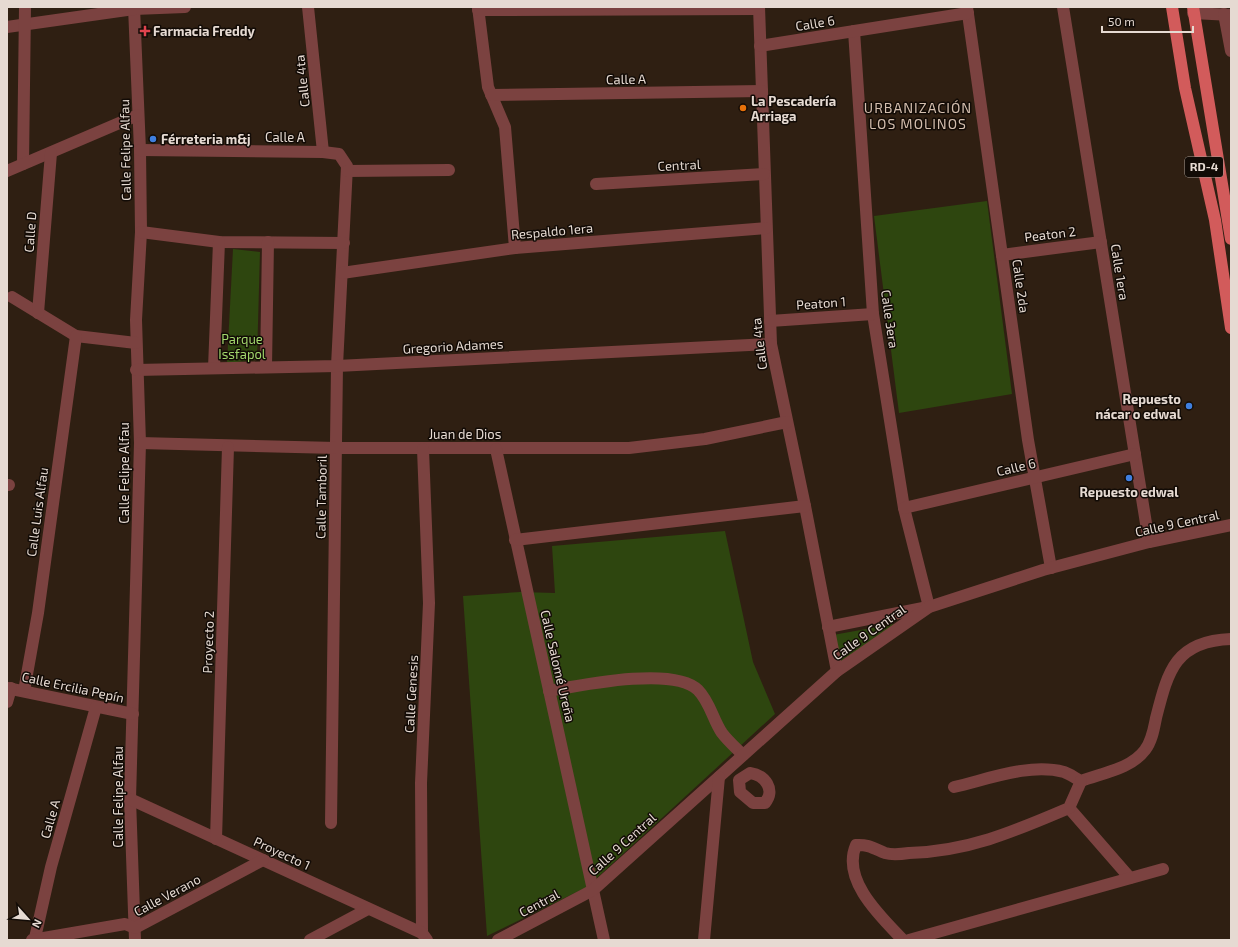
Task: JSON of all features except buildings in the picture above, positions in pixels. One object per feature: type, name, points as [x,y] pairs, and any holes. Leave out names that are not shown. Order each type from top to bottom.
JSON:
[{"type":"main road","name":"RD-4","points":[[1172,7],[1185,88],[1214,214],[1231,328]]},
{"type":"main road","name":"RD-4","points":[[1193,10],[1229,213],[1231,238]]},
{"type":"street","points":[[23,164],[25,7]]},
{"type":"street","points":[[7,27],[134,8],[185,7]]},
{"type":"street","name":"Calle 4ta","points":[[308,7],[323,152]]},
{"type":"street","name":"Calle 1era","points":[[1063,7],[1148,542]]},
{"type":"street","name":"Calle Felipe Alfau","points":[[134,8],[140,150],[141,232],[136,343],[140,443],[130,799],[135,940]]},
{"type":"street","points":[[515,248],[505,127],[488,88],[478,8],[759,8]]},
{"type":"street","name":"Calle 4ta","points":[[759,8],[771,344],[805,506],[837,672]]},
{"type":"street","name":"Calle 6","points":[[760,46],[854,31],[968,10]]},
{"type":"street","name":"Calle 2da","points":[[968,10],[1035,477],[1051,568]]},
{"type":"street","points":[[1193,10],[1228,15],[1231,48]]},
{"type":"street","name":"Calle 3era","points":[[854,31],[858,114],[873,314],[904,508],[929,607]]},
{"type":"street","name":"Calle A","points":[[491,95],[762,92]]},
{"type":"street","points":[[7,171],[138,115]]},
{"type":"street","name":"Calle A","points":[[140,150],[323,152],[339,154],[347,166],[347,171]]},
{"type":"street","name":"Calle D","points":[[38,313],[50,153]]},
{"type":"street","points":[[347,171],[449,170]]},
{"type":"street","name":"Calle Tamboril","points":[[331,823],[337,366],[347,171]]},
{"type":"street","name":"Central","points":[[596,184],[764,174]]},
{"type":"street","points":[[1214,214],[1229,213]]},
{"type":"street","name":"Respaldo 1era","points":[[342,273],[515,248],[766,228]]},
{"type":"street","points":[[141,232],[219,242],[344,243]]},
{"type":"street","points":[[214,368],[219,242]]},
{"type":"street","points":[[266,368],[268,242]]},
{"type":"street","name":"Peaton 2","points":[[1002,255],[1101,242]]},
{"type":"street","points":[[12,297],[76,336],[136,343]]},
{"type":"street","name":"Peaton 1","points":[[770,320],[873,314]]},
{"type":"street","name":"Calle Luis Alfau","points":[[24,691],[38,613],[76,336]]},
{"type":"street","name":"Gregorio Adames","points":[[136,370],[337,366],[771,344]]},
{"type":"street","name":"Juan de Dios","points":[[140,443],[423,449],[629,448],[706,439],[788,422]]},
{"type":"street","name":"Proyecto 2","points":[[216,838],[228,446]]},
{"type":"street","name":"Calle Salomé Ureña","points":[[496,448],[604,940]]},
{"type":"street","name":"Calle Genesis","points":[[423,449],[429,603],[421,783],[424,937]]},
{"type":"street","name":"Calle 6","points":[[904,508],[1134,454]]},
{"type":"street","points":[[515,540],[805,506]]},
{"type":"street","name":"Calle 9 Central","points":[[593,890],[837,672],[929,607],[1051,568],[1148,542],[1231,525]]},
{"type":"street","points":[[828,627],[929,607]]},
{"type":"street","points":[[903,940],[865,898],[852,864],[853,853],[856,845],[871,846],[886,853],[910,853],[950,849],[990,840],[1069,808],[1081,781],[1134,761],[1146,749],[1152,736],[1163,693],[1172,669],[1183,653],[1200,644],[1231,639]]},
{"type":"street","points":[[549,691],[600,682],[654,677],[679,681],[698,690],[722,733],[743,755]]},
{"type":"street","points":[[7,702],[9,688]]},
{"type":"street","name":"Calle Ercilia Pepín","points":[[9,688],[133,714]]},
{"type":"street","name":"Calle A","points":[[33,939],[51,867],[96,707]]},
{"type":"street","points":[[954,787],[1017,772],[1044,769],[1065,773],[1081,781]]},
{"type":"street","points":[[704,940],[723,773],[739,780]]},
{"type":"street","name":"Proyecto 1","points":[[130,799],[368,909],[424,937]]},
{"type":"street","points":[[1069,808],[1130,878]]},
{"type":"street","name":"Calle Verano","points":[[33,939],[125,924],[135,928],[263,860]]},
{"type":"street","points":[[909,940],[1163,869]]},
{"type":"street","name":"Central","points":[[498,940],[593,890]]},
{"type":"street","points":[[310,940],[368,909]]},
{"type":"green space","points":[[987,201],[1012,394],[899,413],[874,216]]},
{"type":"green space","name":"Parque Issfapol","points":[[233,249],[260,252],[257,360],[227,363]]},
{"type":"green space","points":[[725,531],[753,662],[775,714],[587,887],[487,936],[463,596],[520,592],[555,593],[552,546]]},
{"type":"green space","points":[[899,623],[840,664],[833,635]]},
{"type":"place","name":"Farmacia Freddy","points":[[145,31]]},
{"type":"place","name":"La Pescadería Arriaga","points":[[743,108]]},
{"type":"place","name":"Férreteria m&j","points":[[153,139]]},
{"type":"place","name":"Repuesto nácar o edwal","points":[[1189,406]]},
{"type":"place","name":"Repuesto edwal","points":[[1129,478]]},
{"type":"district","name":"URBANIZACIÓN LOS MOLINOS","points":[[918,116]]}]
